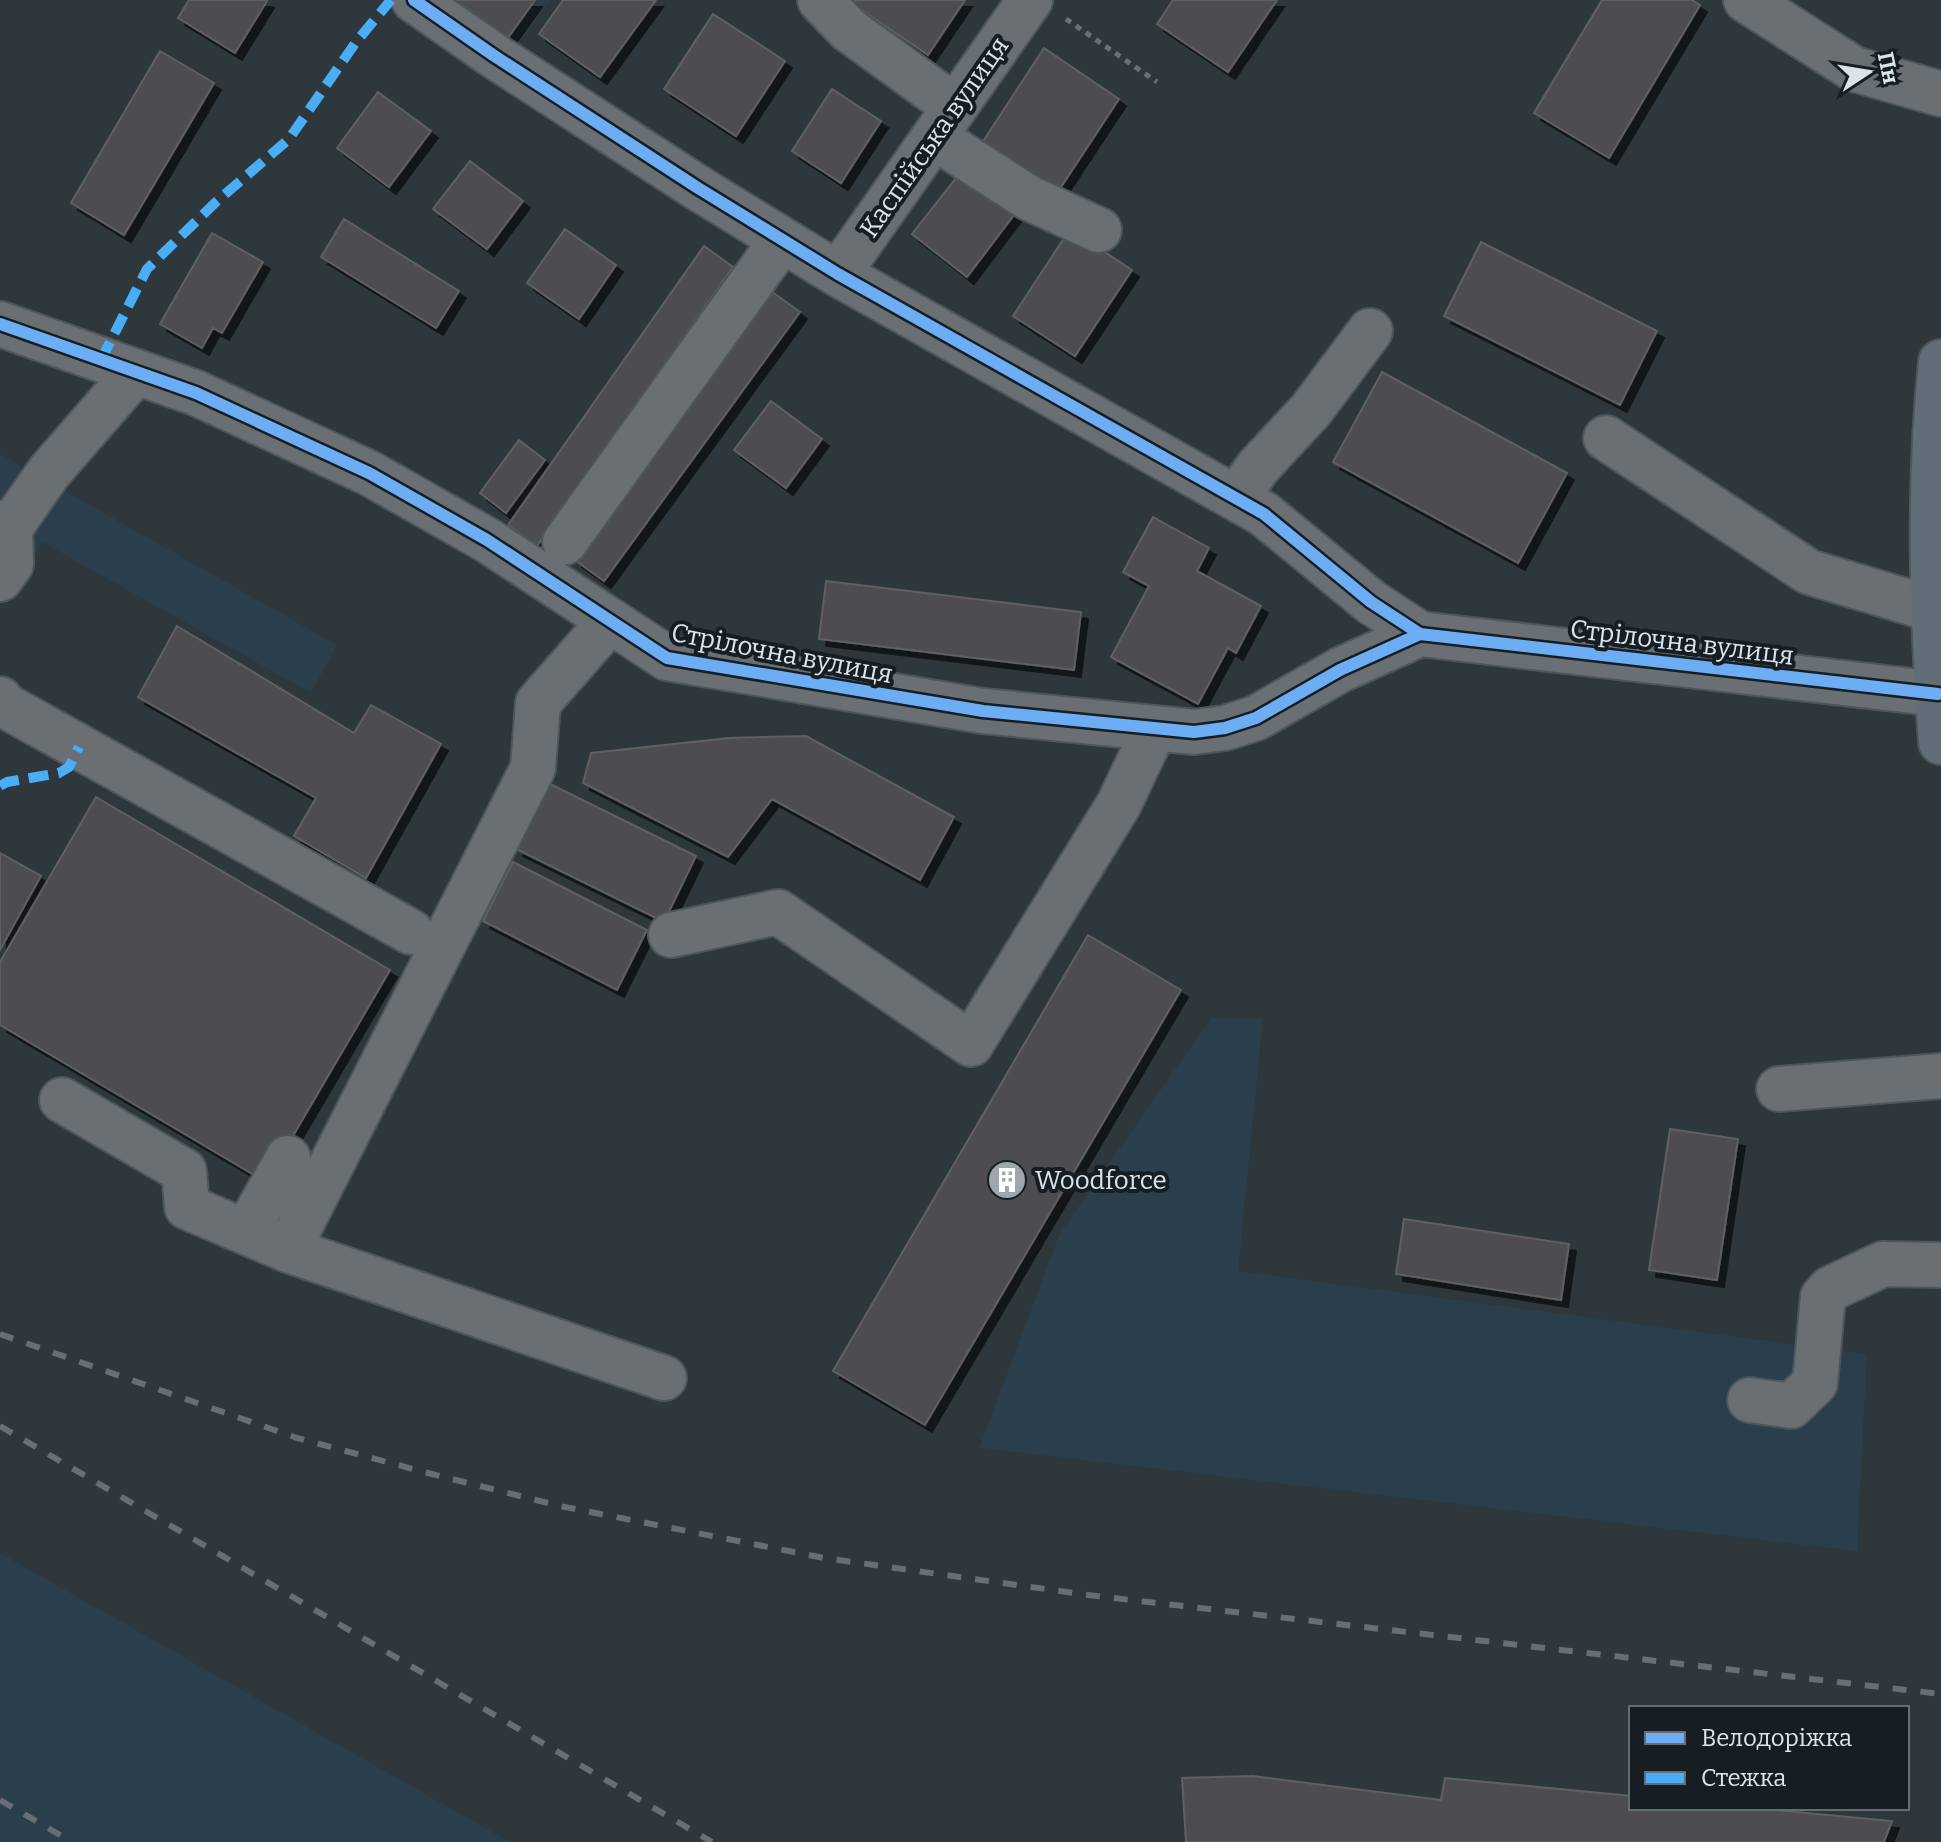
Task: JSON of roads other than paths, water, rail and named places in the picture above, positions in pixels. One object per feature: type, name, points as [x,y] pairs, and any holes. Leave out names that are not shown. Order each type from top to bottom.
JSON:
[{"type":"main road","points":[[1941,362],[1934,448],[1935,610],[1941,742]]},
{"type":"street","name":"Стрілочна вулиця","points":[[414,0],[506,64],[838,274],[1264,514],[1371,602],[1420,634],[1938,694]]},
{"type":"street","points":[[820,0],[945,122],[1029,198],[1099,230]]},
{"type":"street","points":[[1746,0],[1854,69],[1941,94]]},
{"type":"street","name":"Каспійська вулиця","points":[[838,274],[945,122],[1048,9]]},
{"type":"street","points":[[565,542],[782,240]]},
{"type":"street","name":"Стрілочна вулиця","points":[[0,324],[196,393],[369,473],[487,540],[667,658],[983,711],[1194,732],[1225,728],[1256,718],[1340,670],[1420,634]]},
{"type":"street","points":[[1236,498],[1258,467],[1311,410],[1370,331]]},
{"type":"street","points":[[0,579],[11,564],[5,526],[136,372]]},
{"type":"street","points":[[1606,438],[1809,572],[1935,610]]},
{"type":"street","points":[[288,1250],[533,768],[538,703],[610,621]]},
{"type":"street","points":[[0,699],[4,705],[411,932]]},
{"type":"street","points":[[671,935],[778,912],[971,1044],[1119,804],[1155,728]]},
{"type":"street","points":[[1779,1089],[1941,1076]]},
{"type":"street","points":[[62,1100],[184,1171],[187,1207],[288,1250],[664,1378]]},
{"type":"street","points":[[246,1232],[288,1158]]},
{"type":"street","points":[[1750,1400],[1791,1406],[1815,1383],[1823,1297],[1830,1289],[1883,1264],[1941,1265]]},
{"type":"railway","points":[[0,1334],[297,1438],[560,1506],[824,1558],[1088,1595],[1941,1694]]},
{"type":"railway","points":[[0,1426],[712,1842]]},
{"type":"railway","points":[[0,1800],[72,1842]]},
{"type":"place","name":"Woodforce","points":[[1007,1180]]}]
